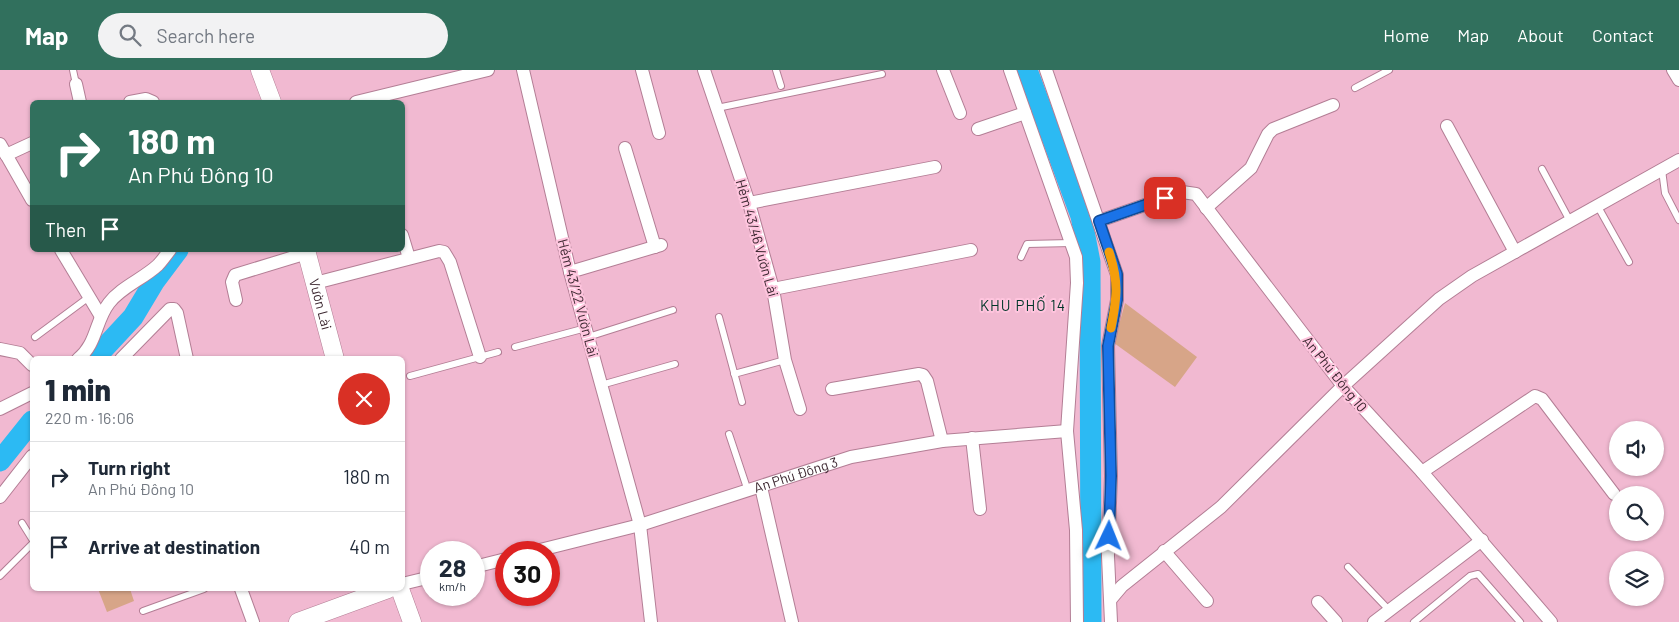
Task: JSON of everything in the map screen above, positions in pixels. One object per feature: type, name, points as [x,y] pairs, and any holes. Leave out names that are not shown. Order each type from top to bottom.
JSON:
[{"type":"main road","points":[[260,70],[271,100]]},
{"type":"main road","name":"Vườn Lài","points":[[306,252],[334,356]]},
{"type":"main road","points":[[298,622],[383,591]]},
{"type":"main road","points":[[401,591],[412,622]]},
{"type":"street","points":[[364,100],[488,70]]},
{"type":"street","name":"Hẻm 43/22 Vườn Lài","points":[[523,70],[570,272],[640,525],[651,622]]},
{"type":"street","points":[[642,70],[659,132]]},
{"type":"street","name":"Hẻm 43/46 Vườn Lài","points":[[704,70],[749,203],[773,289],[785,360],[800,409]]},
{"type":"street","points":[[943,70],[960,113]]},
{"type":"street","points":[[1010,70],[1076,257],[1077,283],[1067,431],[1076,530],[1076,622]]},
{"type":"street","points":[[1046,70],[1117,274],[1117,300],[1108,346],[1111,476],[1108,556],[1111,622]]},
{"type":"street","points":[[1673,70],[1679,80]]},
{"type":"street","points":[[76,84],[80,100]]},
{"type":"street","points":[[1206,208],[1251,168],[1268,134],[1274,129],[1333,105]]},
{"type":"street","points":[[978,129],[1025,113]]},
{"type":"street","points":[[1447,126],[1515,252]]},
{"type":"street","points":[[30,143],[3,150],[30,197]]},
{"type":"street","points":[[570,272],[658,246],[625,148]]},
{"type":"street","points":[[1111,599],[1122,586],[1164,551],[1221,508],[1343,386],[1439,299],[1472,276],[1679,160]]},
{"type":"street","points":[[749,203],[935,167]]},
{"type":"street","name":"An Phú Đông 10","points":[[1099,221],[1182,192],[1196,194],[1343,386],[1482,540],[1551,622]]},
{"type":"street","points":[[405,246],[408,258]]},
{"type":"street","points":[[773,289],[971,250]]},
{"type":"street","points":[[315,283],[439,251],[447,255],[480,357]]},
{"type":"street","points":[[63,252],[100,315]]},
{"type":"street","points":[[82,356],[86,353],[94,339],[100,315],[110,300],[158,265],[168,252]]},
{"type":"street","points":[[236,300],[232,282],[235,275],[306,252]]},
{"type":"street","points":[[124,356],[170,309],[174,309],[177,314],[186,356]]},
{"type":"street","points":[[0,349],[20,353],[30,363]]},
{"type":"street","points":[[832,390],[919,374],[923,375],[927,382],[942,441]]},
{"type":"street","points":[[0,410],[30,394]]},
{"type":"street","points":[[1422,472],[1535,396],[1542,399],[1609,487]]},
{"type":"street","name":"An Phú Đông 3","points":[[560,545],[640,525],[851,457],[942,441],[1067,431]]},
{"type":"street","points":[[972,438],[980,509]]},
{"type":"street","points":[[0,497],[30,459]]},
{"type":"street","points":[[761,487],[792,622]]},
{"type":"street","points":[[1374,622],[1482,540]]},
{"type":"street","points":[[1164,551],[1207,601]]},
{"type":"street","points":[[405,583],[420,580]]},
{"type":"street","points":[[242,591],[252,622]]},
{"type":"street","points":[[1318,602],[1336,622]]},
{"type":"lane","points":[[73,70],[76,84]]},
{"type":"lane","points":[[776,70],[781,86]]},
{"type":"lane","points":[[1355,88],[1389,70]]},
{"type":"lane","points":[[716,108],[882,74]]},
{"type":"lane","points":[[1542,170],[1570,220]]},
{"type":"lane","points":[[1662,170],[1665,193],[1679,220]]},
{"type":"lane","points":[[1597,205],[1630,262]]},
{"type":"lane","points":[[1021,257],[1025,246],[1031,243],[1072,243]]},
{"type":"lane","points":[[35,337],[89,297]]},
{"type":"lane","points":[[515,348],[674,310]]},
{"type":"lane","points":[[719,316],[742,402]]},
{"type":"lane","points":[[410,376],[498,352]]},
{"type":"lane","points":[[734,374],[785,360]]},
{"type":"lane","points":[[601,385],[675,364]]},
{"type":"lane","points":[[729,434],[748,491]]},
{"type":"lane","points":[[22,523],[30,536]]},
{"type":"lane","points":[[0,576],[30,546]]},
{"type":"lane","points":[[1348,566],[1389,610]]},
{"type":"lane","points":[[1414,622],[1470,576],[1478,574],[1520,622]]},
{"type":"lane","points":[[143,611],[198,591]]},
{"type":"building","points":[[1125,303],[1197,357],[1175,387],[1114,343]]},
{"type":"building","points":[[99,591],[131,591],[134,601],[107,612]]},
{"type":"waterway","points":[[1027,70],[1081,216],[1090,262],[1091,622]]},
{"type":"waterway","points":[[97,356],[133,317],[154,282],[176,252]]},
{"type":"waterway","points":[[0,461],[30,424]]},
{"type":"slow traffic","points":[[1109,252],[1117,274],[1117,300],[1111,328]]},
{"type":"district","name":"KHU PHỐ 14","points":[[1023,306]]},
{"type":"route","points":[[1109,536],[1111,476],[1108,346],[1117,300],[1117,274],[1099,221],[1165,198]]}]
